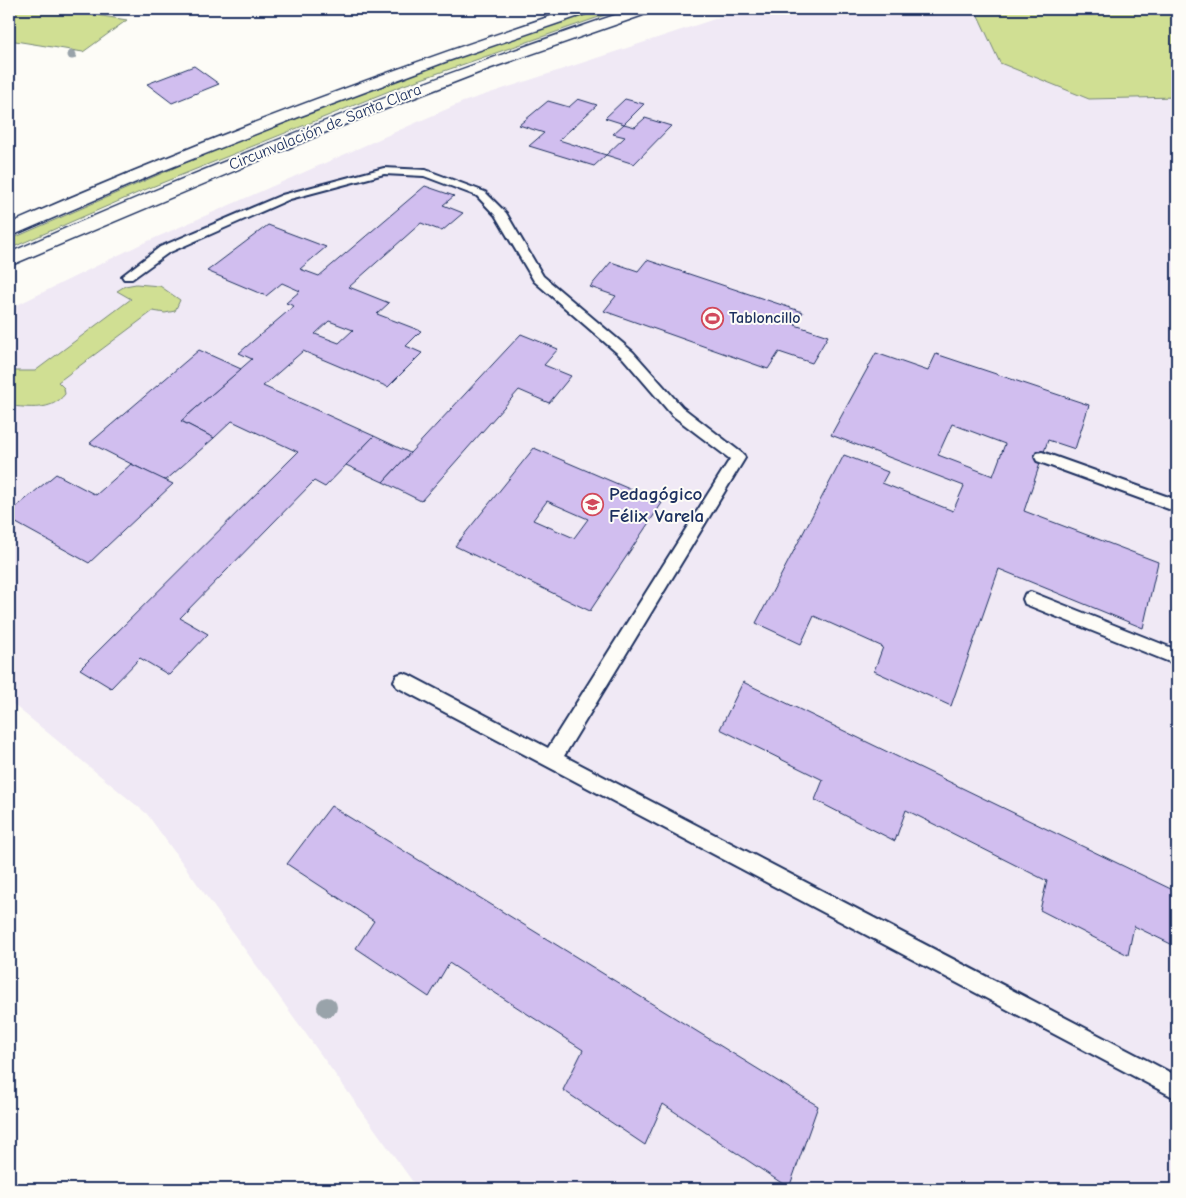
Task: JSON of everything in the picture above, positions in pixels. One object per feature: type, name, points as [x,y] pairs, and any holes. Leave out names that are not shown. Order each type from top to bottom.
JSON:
[{"type":"highway","name":"Circunvalación de Santa Clara","points":[[9,231],[207,146],[454,52],[586,9]]},
{"type":"highway","name":"Circunvalación de Santa Clara","points":[[9,260],[96,221],[388,100],[554,40],[647,9]]},
{"type":"lane","points":[[128,276],[164,250],[286,198],[384,171],[426,173],[481,194],[500,213],[538,278],[628,355],[677,411],[738,458],[552,759]]},
{"type":"lane","points":[[1042,457],[1177,506]]},
{"type":"lane","points":[[1030,599],[1177,658]]},
{"type":"lane","points":[[403,681],[1177,1088]]},
{"type":"shaded area","name":"Pedagógico Félix Varela","points":[[745,9],[1177,9],[1177,1189],[418,1189],[147,814],[9,701],[9,309],[139,245],[463,102]]},
{"type":"green space","points":[[9,9],[59,9],[127,20],[83,52],[9,40]]},
{"type":"green space","points":[[598,9],[622,9],[404,85],[142,191],[9,249],[9,240],[199,157],[397,79]]},
{"type":"green space","points":[[975,9],[1177,9],[1177,97],[1089,99],[1000,63]]},
{"type":"green space","points":[[136,284],[160,286],[180,300],[175,311],[165,313],[153,311],[58,382],[64,388],[65,394],[53,404],[39,407],[9,406],[9,371],[35,371],[131,299],[117,291],[125,286]]},
{"type":"building","points":[[194,66],[219,84],[172,103],[147,84]]},
{"type":"building","points":[[578,99],[597,105],[559,140],[606,155],[594,166],[529,146],[544,133],[519,125],[548,101],[569,107]]},
{"type":"building","points":[[625,99],[644,104],[624,124],[605,118]]},
{"type":"building","points":[[645,118],[671,126],[634,164],[606,155],[625,137],[613,134],[624,124],[635,127]]},
{"type":"building","points":[[425,186],[454,196],[443,205],[463,213],[442,231],[421,223],[349,287],[389,303],[377,314],[421,331],[406,346],[422,353],[388,387],[303,351],[263,386],[374,436],[325,487],[314,481],[180,618],[208,634],[169,675],[140,658],[111,688],[80,669],[298,452],[232,421],[214,438],[181,421],[252,359],[239,353],[294,306],[286,303],[300,291],[282,283],[266,296],[207,271],[268,225],[326,247],[300,269],[319,276]],"holes":[[[329,321],[353,330],[339,343],[315,334]]]},
{"type":"building","name":"Tabloncillo","points":[[647,260],[803,312],[795,325],[828,336],[812,363],[779,352],[768,369],[604,311],[616,296],[590,287],[611,262],[638,271]]},
{"type":"building","points":[[521,334],[558,349],[544,365],[571,376],[549,403],[519,390],[421,501],[383,482]]},
{"type":"building","points":[[199,350],[241,369],[181,421],[214,438],[165,481],[90,443]]},
{"type":"building","points":[[876,353],[928,371],[936,354],[1089,405],[1075,449],[1048,440],[1024,511],[1158,562],[1143,628],[999,569],[951,706],[874,671],[883,647],[814,616],[801,644],[756,623],[844,455],[888,472],[882,483],[953,511],[964,486],[831,435]],"holes":[[[952,424],[1005,444],[993,476],[938,455]]]},
{"type":"building","points":[[374,436],[410,453],[383,482],[346,465]]},
{"type":"building","points":[[534,448],[662,503],[590,611],[455,546]],"holes":[[[547,501],[588,519],[574,538],[533,520]]]},
{"type":"building","points":[[131,464],[173,484],[89,563],[9,519],[9,513],[56,474],[96,495]]},
{"type":"building","points":[[743,682],[1177,892],[1177,947],[1134,926],[1128,955],[1040,910],[1047,881],[906,810],[895,841],[815,800],[823,780],[720,729]]},
{"type":"building","points":[[331,806],[818,1106],[789,1188],[663,1104],[645,1145],[563,1090],[583,1050],[449,963],[429,997],[356,948],[374,921],[287,864]]},
{"type":"place","name":"Tabloncillo","points":[[713,318]]},
{"type":"place","name":"Pedagógico Félix Varela","points":[[593,505]]}]
